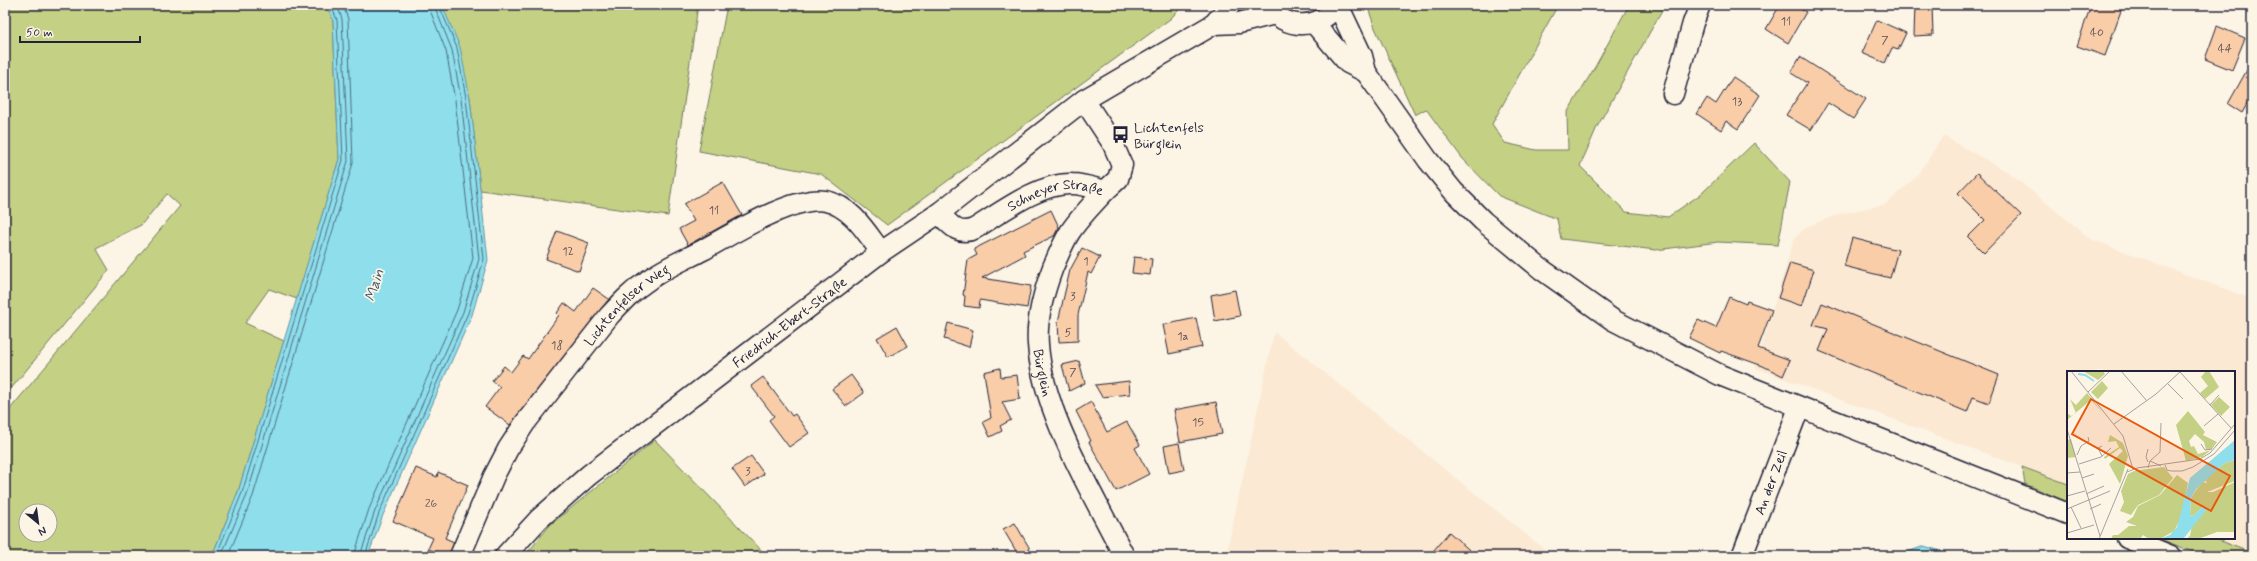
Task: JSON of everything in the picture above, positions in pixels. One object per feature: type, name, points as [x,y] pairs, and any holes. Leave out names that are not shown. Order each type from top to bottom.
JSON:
[{"type":"street","points":[[1214,24],[1230,5]]},
{"type":"street","points":[[1214,24],[1239,23],[1271,9],[1291,23],[1314,23],[1328,16],[1337,5],[1362,56],[1366,72],[1428,160],[1454,192],[1483,221],[1541,269],[1614,320],[1659,345],[1720,375],[1799,408],[2067,514]]},
{"type":"street","points":[[1673,94],[1691,30],[1700,5]]},
{"type":"street","points":[[1314,23],[1348,64],[1366,72]]},
{"type":"street","name":"Friedrich-Ebert-Straße","points":[[504,556],[539,519],[589,475],[881,252],[939,213],[1084,100],[1214,24]]},
{"type":"street","name":"Schneyer Straße","points":[[939,213],[957,231],[964,232],[974,229],[1031,195],[1057,185],[1072,184],[1105,190],[1118,179],[1122,165],[1113,144],[1084,100]]},
{"type":"street","name":"Bürglein","points":[[1105,190],[1069,233],[1058,255],[1049,278],[1040,310],[1038,343],[1042,373],[1061,428],[1124,556]]},
{"type":"street","name":"Lichtenfelser Weg","points":[[460,556],[494,476],[508,449],[525,423],[610,316],[624,300],[648,279],[774,213],[811,201],[824,201],[836,204],[848,211],[881,252]]},
{"type":"street","name":"An der Zeil","points":[[1742,556],[1799,408]]},
{"type":"street","points":[[2129,539],[2171,556]]},
{"type":"shaded area","points":[[1943,136],[2008,172],[2091,239],[2252,299],[2252,553],[2215,539],[2235,539],[2235,371],[2067,371],[2067,484],[1755,368],[1794,239],[1806,227],[1839,214],[1886,204],[1918,175]]},
{"type":"shaded area","points":[[1274,332],[1553,556],[1226,556]]},
{"type":"green space","points":[[5,5],[88,5],[95,8],[102,5],[327,5],[333,20],[339,159],[297,299],[269,289],[245,323],[284,341],[238,492],[212,556],[5,556],[5,415],[180,206],[167,194],[141,225],[96,248],[109,270],[5,396]]},
{"type":"green space","points":[[442,5],[698,5],[668,216],[480,190],[470,98]]},
{"type":"green space","points":[[727,5],[1184,5],[1170,19],[887,225],[821,174],[699,151]]},
{"type":"green space","points":[[1367,5],[1558,5],[1492,124],[1505,143],[1536,150],[1568,150],[1567,113],[1595,67],[1629,5],[1665,5],[1597,127],[1580,166],[1626,212],[1668,217],[1701,194],[1754,143],[1790,182],[1778,245],[1718,242],[1656,250],[1561,239],[1557,219],[1499,196],[1462,158],[1426,109],[1415,115],[1375,28]]},
{"type":"green space","points":[[655,440],[767,556],[525,556],[550,525]]},
{"type":"green space","points":[[2022,467],[2067,484],[2067,502],[2025,484]]},
{"type":"green space","points":[[2160,539],[2215,539],[2252,553],[2252,556],[2203,556]]},
{"type":"water","name":"Main","points":[[327,5],[442,5],[460,47],[470,98],[488,260],[472,315],[383,515],[368,556],[212,556],[238,492],[339,159],[333,20]]},
{"type":"water","points":[[1924,546],[1958,556],[1904,556],[1905,553]]},
{"type":"building","points":[[1780,5],[1793,5],[1806,12],[1788,43],[1766,29]]},
{"type":"building","points":[[1915,5],[1932,5],[1933,35],[1914,36]]},
{"type":"building","points":[[2091,5],[2123,5],[2105,56],[2077,46]]},
{"type":"building","points":[[1877,20],[1906,33],[1898,50],[1892,48],[1885,63],[1862,53]]},
{"type":"building","points":[[2217,26],[2245,38],[2232,70],[2205,59]]},
{"type":"building","points":[[1800,57],[1866,99],[1853,119],[1828,103],[1811,130],[1786,115],[1807,83],[1791,73]]},
{"type":"building","points":[[2252,61],[2252,95],[2242,113],[2228,104]]},
{"type":"building","points":[[1733,77],[1760,95],[1738,129],[1726,121],[1721,130],[1697,114],[1707,98],[1716,104]]},
{"type":"building","points":[[1977,173],[2021,215],[1984,253],[1968,237],[1985,220],[1958,193]]},
{"type":"building","points":[[723,182],[742,215],[688,245],[679,229],[694,221],[684,204]]},
{"type":"building","points":[[1051,210],[1059,227],[1054,236],[1023,251],[1025,255],[982,278],[1031,286],[1027,308],[980,300],[979,308],[964,306],[965,296],[963,295],[968,260],[977,255],[974,249]]},
{"type":"building","points":[[557,231],[589,243],[579,271],[546,259]]},
{"type":"building","points":[[1852,238],[1898,250],[1890,278],[1844,266]]},
{"type":"building","points":[[1082,248],[1100,257],[1091,274],[1088,272],[1078,315],[1078,341],[1059,342],[1058,322],[1070,270]]},
{"type":"building","points":[[1134,257],[1152,259],[1150,275],[1132,273]]},
{"type":"building","points":[[1790,263],[1814,270],[1802,306],[1778,298]]},
{"type":"building","points":[[593,288],[609,299],[510,425],[485,407],[500,387],[492,381],[504,366],[511,372],[523,356],[528,359],[559,315],[557,313],[564,303],[576,312]]},
{"type":"building","points":[[1235,290],[1240,316],[1215,321],[1211,295]]},
{"type":"building","points":[[1729,297],[1746,304],[1747,301],[1772,310],[1758,348],[1790,360],[1783,376],[1763,366],[1721,351],[1720,353],[1689,338],[1698,320],[1716,328]]},
{"type":"building","points":[[1822,303],[1999,375],[1989,403],[1973,397],[1967,412],[1819,351],[1828,329],[1813,325]]},
{"type":"building","points":[[1196,318],[1202,347],[1169,354],[1163,325]]},
{"type":"building","points":[[948,323],[973,330],[969,347],[944,339]]},
{"type":"building","points":[[897,326],[908,346],[888,357],[877,338]]},
{"type":"building","points":[[1079,361],[1085,383],[1069,391],[1062,365]]},
{"type":"building","points":[[1000,368],[1001,377],[1017,375],[1020,399],[1002,402],[1011,420],[1000,426],[1002,431],[990,437],[983,422],[991,418],[984,372]]},
{"type":"building","points":[[851,375],[864,393],[846,406],[832,389]]},
{"type":"building","points":[[763,377],[792,416],[795,414],[809,433],[789,447],[769,420],[774,416],[751,386]]},
{"type":"building","points":[[1129,381],[1130,394],[1102,397],[1095,385]]},
{"type":"building","points":[[1091,402],[1107,432],[1127,422],[1140,445],[1135,448],[1149,474],[1116,491],[1089,442],[1091,441],[1076,411]]},
{"type":"building","points":[[1216,402],[1222,434],[1180,442],[1174,410]]},
{"type":"building","points":[[1179,443],[1184,470],[1169,473],[1164,446]]},
{"type":"building","points":[[751,456],[764,474],[745,487],[732,469]]},
{"type":"building","points":[[416,468],[437,477],[438,472],[468,485],[445,538],[454,542],[449,556],[428,549],[433,538],[393,521]]},
{"type":"building","points":[[1015,523],[1030,549],[1019,556],[1003,529]]},
{"type":"building","points":[[1449,532],[1476,556],[1429,556]]},
{"type":"place","name":"Lichtenfels Bürglein","points":[[1121,135]]}]
